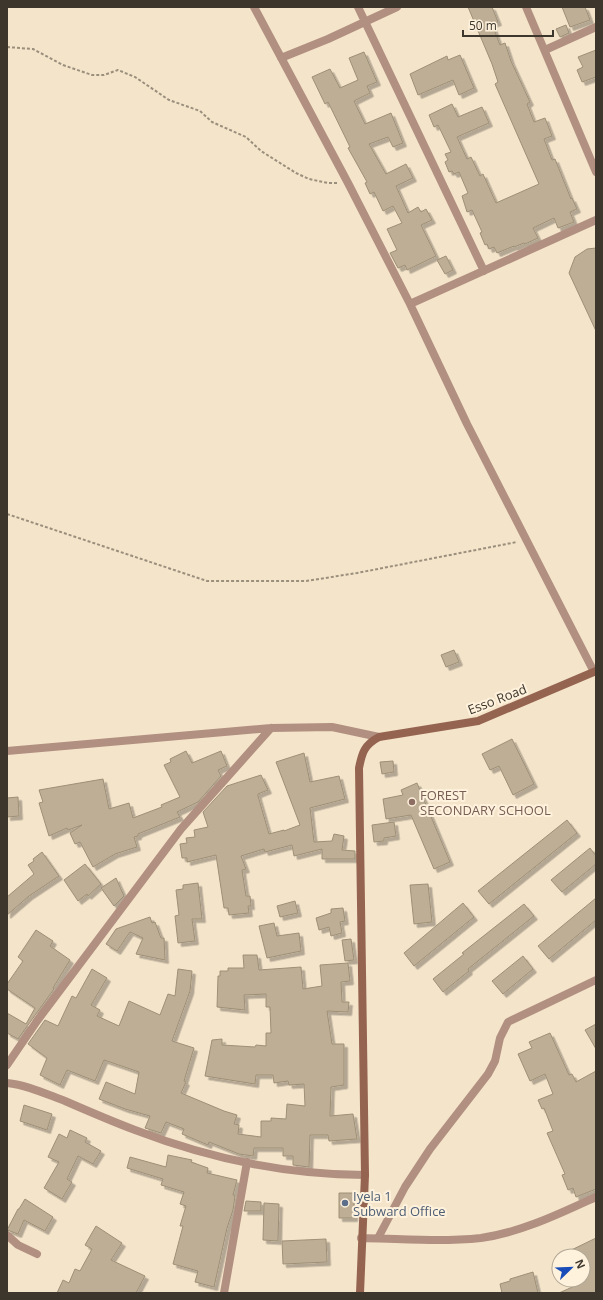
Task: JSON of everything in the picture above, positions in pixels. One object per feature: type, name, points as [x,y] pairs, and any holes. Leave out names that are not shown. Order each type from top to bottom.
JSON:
[{"type":"street","points":[[254,7],[348,183],[410,304],[467,424],[595,672]]},
{"type":"street","points":[[358,7],[484,271]]},
{"type":"street","points":[[281,58],[397,7]]},
{"type":"street","points":[[526,7],[596,172]]},
{"type":"street","points":[[545,50],[596,27]]},
{"type":"street","points":[[410,304],[596,220]]},
{"type":"street","name":"Esso Road","points":[[379,737],[478,722],[595,672]]},
{"type":"street","points":[[7,751],[271,728],[332,727],[379,737]]},
{"type":"street","points":[[7,1065],[37,1021],[181,829],[271,728]]},
{"type":"street","points":[[360,1293],[361,1238],[365,1175],[359,768],[362,752],[368,742],[379,737]]},
{"type":"street","points":[[378,1238],[405,1187],[430,1148],[488,1074],[495,1061],[500,1038],[508,1022],[596,980]]},
{"type":"street","points":[[7,1083],[40,1091],[156,1137],[247,1162],[283,1170],[328,1175],[365,1175]]},
{"type":"street","points":[[224,1293],[247,1162]]},
{"type":"street","points":[[361,1238],[452,1239],[482,1237],[538,1223],[596,1197]]},
{"type":"street","points":[[7,1235],[18,1245],[37,1254]]},
{"type":"path","points":[[7,47],[33,49],[63,65],[92,75],[104,76],[118,70],[136,77],[169,100],[200,111],[212,122],[246,137],[261,151],[309,179],[328,183],[348,183]]},
{"type":"path","points":[[7,514],[207,580],[306,581],[357,573],[430,557],[526,540]]},
{"type":"building","points":[[468,7],[492,7],[498,22],[492,24],[500,45],[505,43],[511,61],[530,102],[527,104],[534,122],[545,118],[552,136],[544,139],[552,160],[555,159],[571,199],[572,198],[577,209],[570,212],[574,222],[558,228],[554,218],[533,228],[538,238],[497,253],[494,247],[489,249],[487,244],[485,245],[480,233],[482,232],[472,210],[467,212],[462,196],[468,193],[459,172],[454,174],[452,171],[449,172],[445,162],[448,160],[445,154],[451,152],[438,125],[434,127],[429,115],[452,104],[458,117],[482,107],[489,123],[457,137],[467,159],[471,157],[480,176],[483,174],[496,203],[539,184],[495,84],[498,82],[492,64]]},
{"type":"building","points":[[562,7],[585,7],[590,20],[570,27]]},
{"type":"building","points":[[566,25],[569,33],[560,37],[556,29]]},
{"type":"building","points":[[596,50],[596,77],[582,82],[577,70],[583,67],[578,57]]},
{"type":"building","points":[[364,52],[377,82],[367,86],[370,93],[354,101],[365,124],[391,113],[403,143],[393,147],[388,137],[369,144],[386,174],[406,164],[413,178],[396,186],[408,213],[418,207],[421,212],[426,209],[432,220],[421,225],[436,256],[407,270],[405,265],[398,268],[390,253],[397,250],[387,229],[402,223],[393,206],[383,211],[374,192],[370,194],[365,183],[367,182],[348,148],[350,147],[328,102],[325,104],[312,77],[330,69],[340,88],[358,80],[349,58]]},
{"type":"building","points":[[460,55],[474,88],[459,95],[453,80],[418,95],[410,74],[447,56],[448,60]]},
{"type":"building","points":[[596,248],[596,331],[569,273],[575,257],[587,249]]},
{"type":"building","points":[[446,256],[453,270],[445,274],[437,260]]},
{"type":"building","points":[[454,650],[459,662],[446,667],[441,655]]},
{"type":"building","points":[[512,739],[534,784],[513,795],[499,766],[490,770],[482,754]]},
{"type":"building","points":[[186,751],[192,763],[221,751],[227,766],[218,770],[221,776],[198,802],[177,812],[180,817],[134,837],[137,847],[115,854],[93,867],[80,842],[75,844],[70,833],[82,825],[68,830],[67,828],[49,836],[39,803],[43,802],[39,790],[103,779],[109,809],[129,803],[133,818],[162,807],[161,805],[180,797],[164,765],[171,762],[170,759]]},
{"type":"building","points":[[304,753],[310,782],[339,776],[345,799],[310,808],[314,842],[332,841],[334,834],[344,836],[342,850],[355,851],[355,859],[322,859],[322,849],[294,856],[292,845],[265,852],[264,849],[241,856],[246,869],[242,870],[246,896],[250,896],[251,906],[248,906],[249,913],[229,915],[228,908],[224,908],[216,855],[187,862],[187,858],[182,858],[180,844],[187,843],[186,838],[195,837],[194,830],[208,827],[203,812],[227,786],[261,775],[268,790],[258,794],[258,796],[269,834],[284,831],[300,825],[276,762]]},
{"type":"building","points":[[393,761],[394,772],[382,774],[380,762]]},
{"type":"building","points":[[417,783],[450,862],[434,869],[411,815],[386,819],[383,799],[403,795],[401,790]]},
{"type":"building","points":[[18,797],[19,816],[7,817],[7,798]]},
{"type":"building","points":[[567,820],[577,833],[489,904],[478,891]]},
{"type":"building","points":[[394,822],[396,836],[384,838],[384,841],[374,842],[372,825]]},
{"type":"building","points":[[590,848],[596,856],[596,864],[562,892],[551,880]]},
{"type":"building","points":[[42,852],[59,876],[29,896],[7,915],[7,897],[34,874],[28,865]]},
{"type":"building","points":[[85,864],[101,884],[88,896],[87,894],[78,901],[64,880]]},
{"type":"building","points":[[116,878],[124,896],[114,906],[101,888]]},
{"type":"building","points":[[198,883],[202,919],[192,919],[195,941],[178,943],[175,916],[179,915],[176,890],[183,889],[183,885]]},
{"type":"building","points":[[428,884],[432,922],[414,924],[410,885]]},
{"type":"building","points":[[596,898],[596,920],[549,959],[538,946]]},
{"type":"building","points":[[295,901],[298,913],[280,917],[277,906]]},
{"type":"building","points":[[463,903],[474,917],[414,966],[404,953]]},
{"type":"building","points":[[524,904],[534,916],[468,969],[469,971],[443,992],[433,979],[464,954],[462,953]]},
{"type":"building","points":[[343,908],[345,921],[340,922],[342,933],[331,936],[329,927],[319,930],[316,918],[331,913],[331,909]]},
{"type":"building","points":[[150,917],[152,923],[155,922],[161,938],[164,938],[165,960],[136,954],[143,938],[130,932],[117,951],[106,944],[116,929]]},
{"type":"building","points":[[274,923],[277,936],[299,933],[301,951],[267,958],[259,926]]},
{"type":"building","points":[[36,930],[53,941],[50,946],[70,960],[53,988],[54,989],[18,1039],[7,1033],[7,1013],[26,1024],[35,1008],[7,989],[7,984],[23,961],[18,957]]},
{"type":"building","points":[[351,939],[354,960],[345,961],[342,940]]},
{"type":"building","points":[[243,955],[257,955],[259,970],[301,967],[303,989],[322,986],[320,965],[348,963],[350,981],[341,982],[342,1002],[349,1002],[348,1012],[327,1011],[332,1044],[344,1044],[344,1085],[331,1087],[330,1116],[353,1114],[357,1139],[329,1141],[328,1135],[310,1135],[309,1167],[293,1165],[293,1156],[283,1156],[283,1148],[254,1148],[253,1156],[239,1154],[209,1142],[208,1145],[182,1134],[184,1129],[166,1122],[161,1133],[145,1128],[150,1116],[125,1109],[99,1099],[106,1082],[135,1094],[139,1072],[104,1060],[95,1081],[67,1070],[60,1085],[40,1075],[47,1058],[28,1044],[45,1020],[58,1026],[72,996],[76,998],[92,969],[107,978],[91,1005],[100,1010],[97,1016],[119,1026],[129,1001],[160,1015],[168,994],[175,996],[178,969],[192,971],[190,991],[172,1041],[194,1048],[184,1081],[186,1082],[181,1093],[237,1115],[234,1124],[239,1125],[238,1134],[261,1137],[261,1121],[271,1121],[271,1118],[286,1119],[287,1104],[305,1106],[304,1084],[289,1085],[288,1081],[274,1083],[273,1075],[256,1075],[255,1084],[205,1076],[212,1040],[222,1039],[222,1045],[255,1047],[256,1045],[266,1046],[266,1033],[271,1033],[270,1007],[266,1007],[266,994],[244,995],[245,1010],[217,1007],[218,976],[220,976],[220,971],[228,971],[228,968],[244,968]]},
{"type":"building","points":[[523,956],[533,969],[503,994],[492,981]]},
{"type":"building","points":[[596,1024],[596,1049],[585,1030]]},
{"type":"building","points":[[550,1033],[569,1075],[572,1074],[576,1082],[596,1071],[596,1189],[576,1197],[573,1188],[568,1190],[562,1175],[565,1174],[547,1133],[553,1131],[544,1108],[542,1109],[538,1100],[553,1094],[545,1074],[530,1081],[518,1054],[532,1048],[529,1042]]},
{"type":"building","points":[[24,1105],[52,1114],[47,1130],[20,1121]]},
{"type":"building","points":[[70,1130],[87,1138],[85,1142],[101,1151],[93,1164],[78,1156],[67,1179],[72,1182],[62,1199],[44,1188],[59,1162],[48,1157],[59,1134],[67,1138]]},
{"type":"building","points":[[168,1155],[192,1160],[191,1162],[208,1168],[207,1173],[237,1180],[233,1195],[235,1196],[233,1210],[227,1228],[214,1287],[195,1282],[198,1271],[173,1264],[183,1226],[180,1226],[186,1206],[180,1204],[184,1192],[161,1185],[163,1179],[127,1168],[130,1157],[166,1167]]},
{"type":"building","points":[[339,1193],[354,1193],[354,1218],[339,1218]]},
{"type":"building","points":[[25,1199],[53,1217],[45,1231],[24,1220],[18,1234],[7,1230]]},
{"type":"building","points":[[246,1201],[261,1202],[261,1211],[244,1211]]},
{"type":"building","points":[[264,1203],[279,1204],[278,1241],[263,1240]]},
{"type":"building","points":[[96,1226],[122,1243],[111,1260],[145,1276],[136,1293],[57,1293],[63,1280],[69,1283],[75,1269],[80,1271],[92,1249],[85,1245]]},
{"type":"building","points":[[596,1238],[596,1293],[559,1293],[570,1288],[591,1288],[591,1248],[575,1248]]},
{"type":"building","points":[[326,1239],[327,1262],[283,1264],[282,1241]]},
{"type":"building","points":[[533,1272],[538,1293],[502,1293],[500,1284],[510,1281],[510,1279]]},
{"type":"place","name":"FOREST SECONDARY SCHOOL","points":[[412,802]]},
{"type":"place","name":"Iyela 1 Subward Office","points":[[345,1203]]}]
